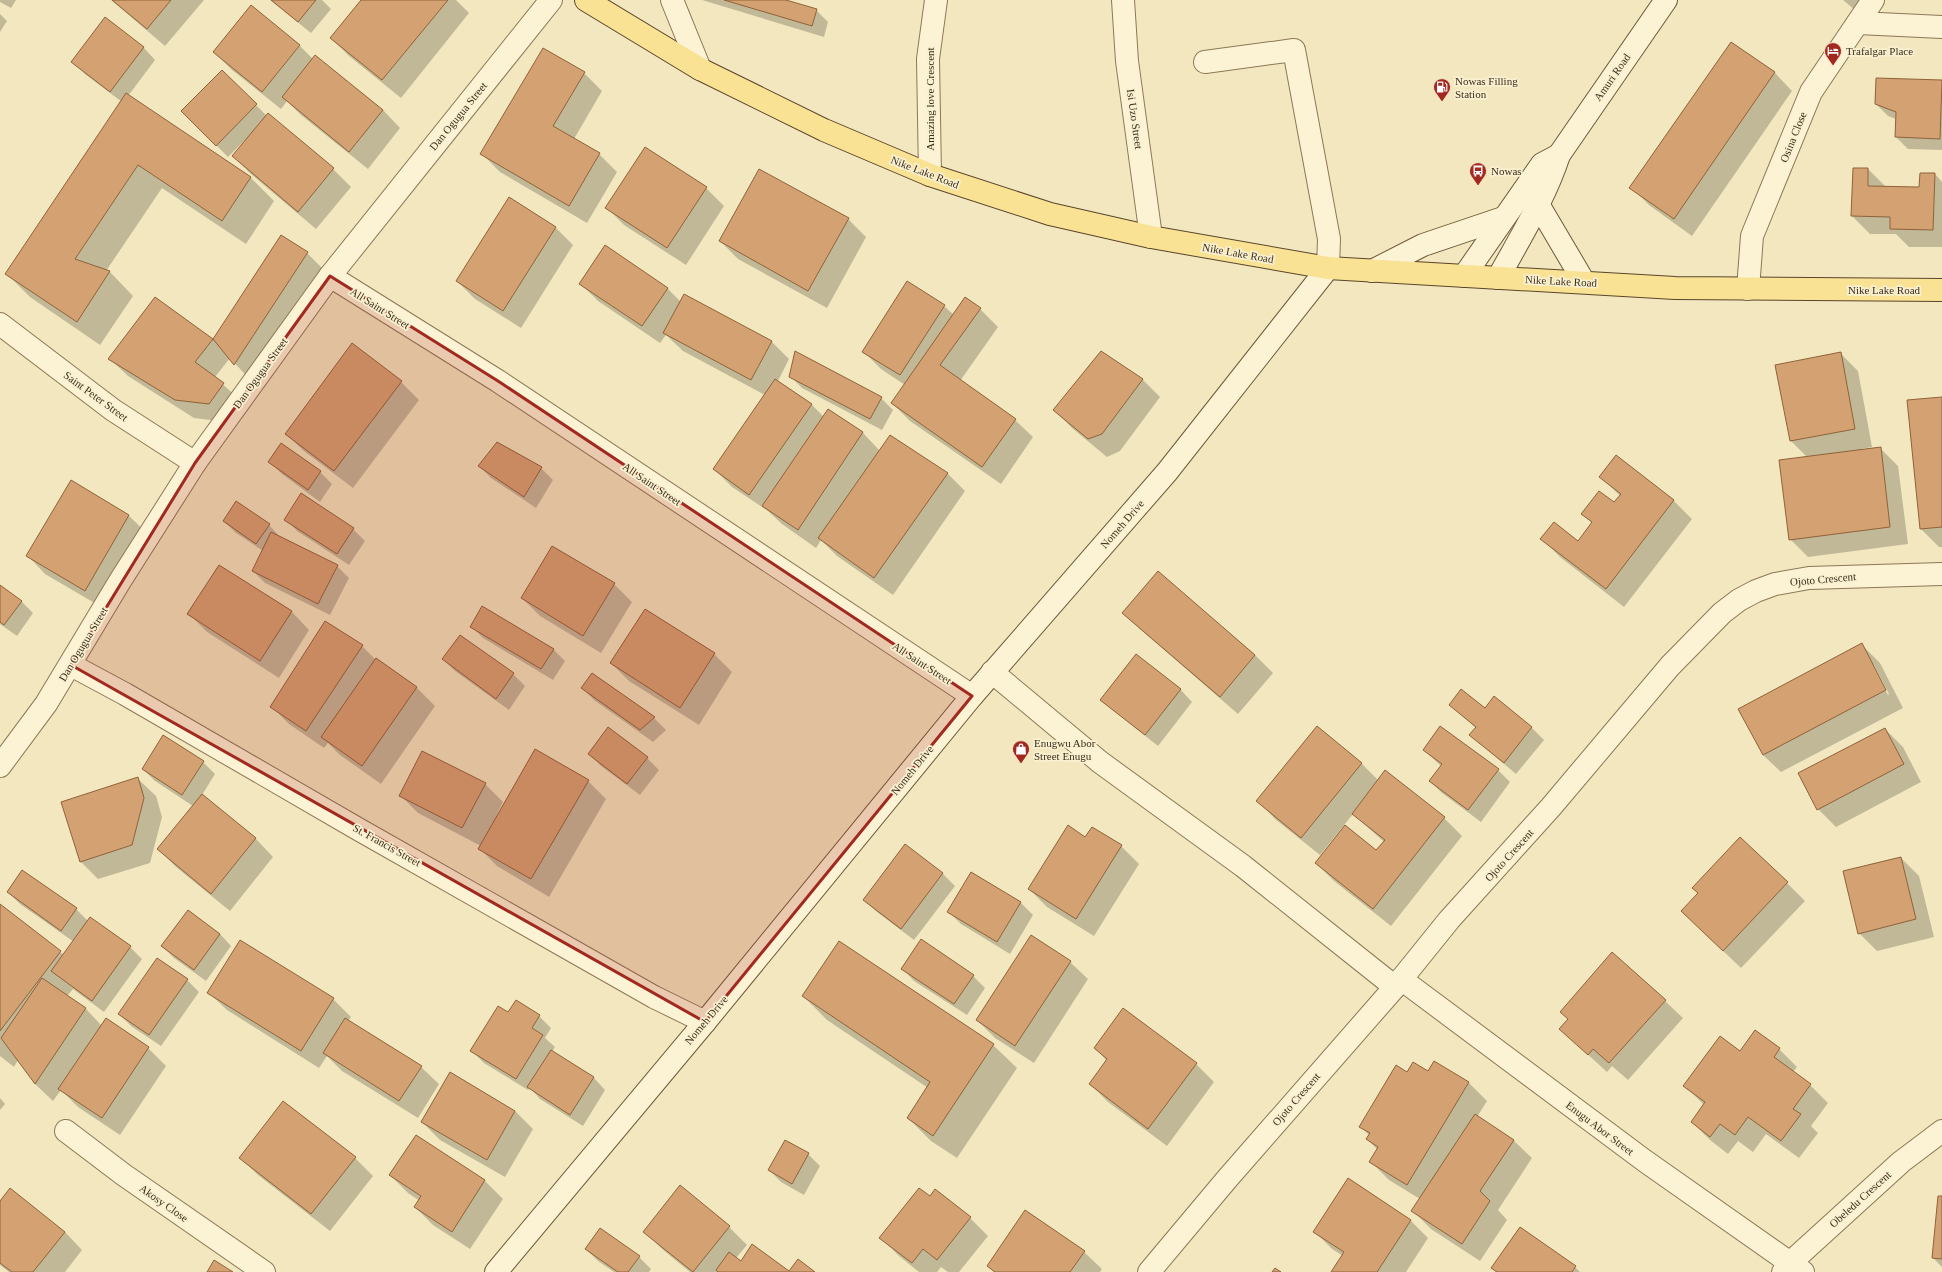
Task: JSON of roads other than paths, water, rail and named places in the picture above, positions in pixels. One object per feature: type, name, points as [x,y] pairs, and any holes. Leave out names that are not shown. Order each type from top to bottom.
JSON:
[{"type":"main road","name":"Nike Lake Road","points":[[586,0],[700,70],[824,130],[930,175],[1050,214],[1151,237],[1328,268],[1372,271],[1675,288],[1942,290]]},
{"type":"street","name":"Dan Ogugua Street","points":[[0,766],[46,704],[120,582],[195,463],[330,276],[551,0]]},
{"type":"street","points":[[672,0],[700,70]]},
{"type":"street","name":"Amazing love Crescent","points":[[930,175],[928,59],[936,0]]},
{"type":"street","name":"Isi Uzo Street","points":[[1123,0],[1127,61],[1151,237]]},
{"type":"street","name":"Amuri Road","points":[[1498,278],[1538,204],[1559,155],[1666,0]]},
{"type":"street","name":"Osina Close","points":[[1748,289],[1752,236],[1811,92],[1874,0]]},
{"type":"street","points":[[1858,23],[1942,27]]},
{"type":"street","points":[[1205,62],[1294,50],[1329,239],[1328,268]]},
{"type":"street","name":"Amuri Road","points":[[1464,276],[1542,164],[1559,155]]},
{"type":"street","points":[[1538,204],[1584,282]]},
{"type":"street","points":[[1372,271],[1423,245],[1503,218]]},
{"type":"street","name":"Nomeh Drive","points":[[496,1272],[705,1022],[992,672],[1167,472],[1328,268]]},
{"type":"street","name":"All Saint Street","points":[[330,276],[498,381],[972,696]]},
{"type":"street","name":"Saint Peter Street","points":[[0,324],[113,410],[195,463]]},
{"type":"street","name":"Ojoto Crescent","points":[[1149,1272],[1227,1179],[1398,983],[1449,920],[1552,808],[1670,666],[1722,613],[1739,600],[1756,591],[1775,584],[1809,578],[1942,574]]},
{"type":"street","name":"St. Francis Street","points":[[71,664],[647,993],[705,1022]]},
{"type":"street","name":"Enugu Abor Street","points":[[992,672],[1100,762],[1243,866],[1398,983],[1792,1269]]},
{"type":"street","name":"Akosy Close","points":[[66,1131],[124,1175],[264,1272]]},
{"type":"street","name":"Obeledu Crescent","points":[[1792,1269],[1901,1162],[1942,1131]]},
{"type":"place","name":"Trafalgar Place","points":[[1833,66]]},
{"type":"place","name":"Nowas Filling Station","points":[[1442,102]]},
{"type":"place","name":"Nowas","points":[[1478,186]]},
{"type":"place","name":"Enugwu Abor Street Enugu","points":[[1021,764]]}]
